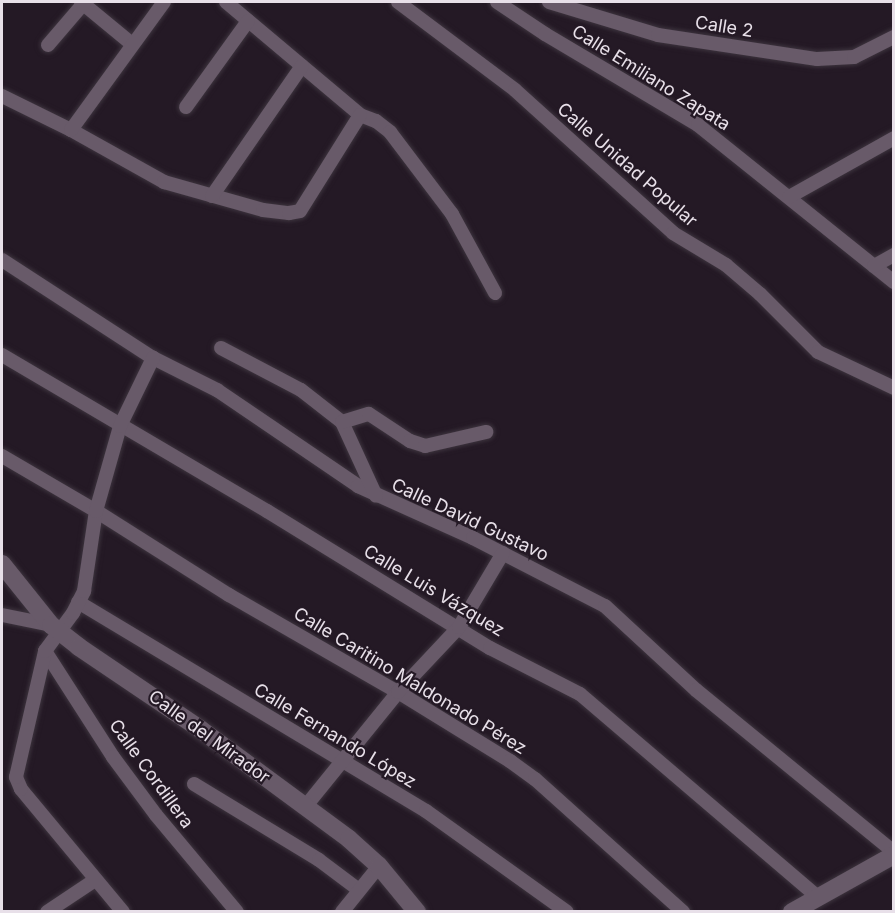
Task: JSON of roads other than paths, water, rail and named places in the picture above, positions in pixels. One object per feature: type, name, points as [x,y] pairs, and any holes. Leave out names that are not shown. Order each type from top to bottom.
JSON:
[{"type":"street","points":[[48,45],[82,2],[132,44]]},
{"type":"street","points":[[71,130],[164,2]]},
{"type":"street","points":[[226,2],[360,115],[376,121],[390,132],[452,214],[495,293]]},
{"type":"street","name":"Calle Unidad Popular","points":[[398,2],[515,90],[673,233],[726,265],[760,294],[818,352],[894,388]]},
{"type":"street","name":"Calle Emiliano Zapata","points":[[498,2],[545,34],[698,124],[894,282]]},
{"type":"street","name":"Calle 2","points":[[549,2],[658,35],[817,59],[854,57],[894,37]]},
{"type":"street","points":[[186,107],[248,21]]},
{"type":"street","points":[[212,196],[302,66]]},
{"type":"street","points":[[2,96],[71,130],[164,182],[263,210],[289,213],[300,211],[360,115]]},
{"type":"street","points":[[789,196],[894,138]]},
{"type":"street","points":[[874,266],[894,255]]},
{"type":"street","name":"Calle David Gustavo","points":[[2,260],[153,358],[217,390],[376,496],[503,553],[605,606],[696,690],[894,854]]},
{"type":"street","points":[[221,348],[301,390],[342,422],[376,496]]},
{"type":"street","name":"Calle Luis Vázquez","points":[[2,355],[267,511],[490,648],[580,694],[819,898]]},
{"type":"street","points":[[123,912],[21,789],[16,777],[45,651],[55,628],[78,602],[84,591],[96,511],[120,426],[153,358]]},
{"type":"street","points":[[342,422],[369,414],[410,441],[425,446],[486,432]]},
{"type":"street","name":"Calle Caritino Maldonado Pérez","points":[[2,456],[96,511],[229,595],[398,692],[535,779],[683,912]]},
{"type":"street","points":[[305,807],[398,692],[459,627],[503,553]]},
{"type":"street","name":"Calle del Mirador","points":[[2,564],[55,628],[200,729],[349,839],[379,866],[417,912]]},
{"type":"street","name":"Calle Fernando López","points":[[78,602],[236,699],[343,759],[490,855],[567,912]]},
{"type":"street","points":[[2,615],[55,628]]},
{"type":"street","name":"Calle Cordillera","points":[[45,651],[113,757],[156,815],[237,912]]},
{"type":"street","points":[[194,784],[319,860],[359,890]]},
{"type":"street","points":[[792,912],[894,854]]},
{"type":"street","points":[[342,912],[379,866]]},
{"type":"street","points":[[47,912],[95,880]]}]
